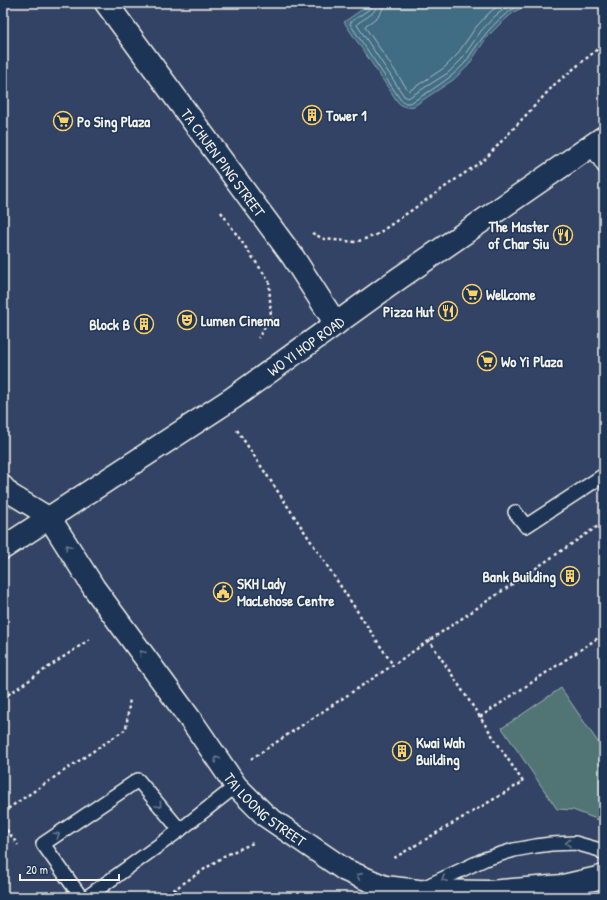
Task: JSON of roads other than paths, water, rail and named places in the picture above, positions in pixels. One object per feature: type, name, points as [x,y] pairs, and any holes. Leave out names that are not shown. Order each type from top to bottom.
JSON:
[{"type":"street","name":"TA CHUEN PING STREET","points":[[106,3],[293,257],[336,324]]},
{"type":"street","name":"WO YI HOP ROAD","points":[[5,544],[50,517],[239,394],[398,279],[597,142]]},
{"type":"street","points":[[3,485],[11,494],[50,517]]},
{"type":"street","name":"TAI LOONG STREET","points":[[50,517],[94,588],[193,723],[236,786],[266,816],[345,870],[383,892],[489,892],[563,886],[604,876]]},
{"type":"lane","points":[[597,142],[604,167]]},
{"type":"lane","points":[[515,512],[526,526],[604,475]]},
{"type":"lane","points":[[81,897],[43,844],[138,780],[180,830]]},
{"type":"lane","points":[[87,897],[180,830],[236,786]]},
{"type":"lane","points":[[418,891],[485,859],[514,850],[551,844],[575,843],[600,850],[604,854]]},
{"type":"water","points":[[371,3],[531,3],[514,12],[500,24],[487,37],[468,66],[453,80],[414,106],[409,107],[402,106],[397,101],[344,22]]},
{"type":"place","name":"Tower 1","points":[[312,115]]},
{"type":"place","name":"Po Sing Plaza","points":[[63,121]]},
{"type":"place","name":"The Master of Char Siu","points":[[563,235]]},
{"type":"place","name":"Wellcome","points":[[472,294]]},
{"type":"place","name":"Pizza Hut","points":[[448,311]]},
{"type":"place","name":"Lumen Cinema","points":[[187,320]]},
{"type":"place","name":"Block B","points":[[144,324]]},
{"type":"place","name":"Wo Yi Plaza","points":[[487,361]]},
{"type":"place","name":"Bank Building","points":[[570,576]]},
{"type":"place","name":"SKH Lady MacLehose Centre","points":[[223,592]]},
{"type":"place","name":"Kwai Wah Building","points":[[402,751]]}]
